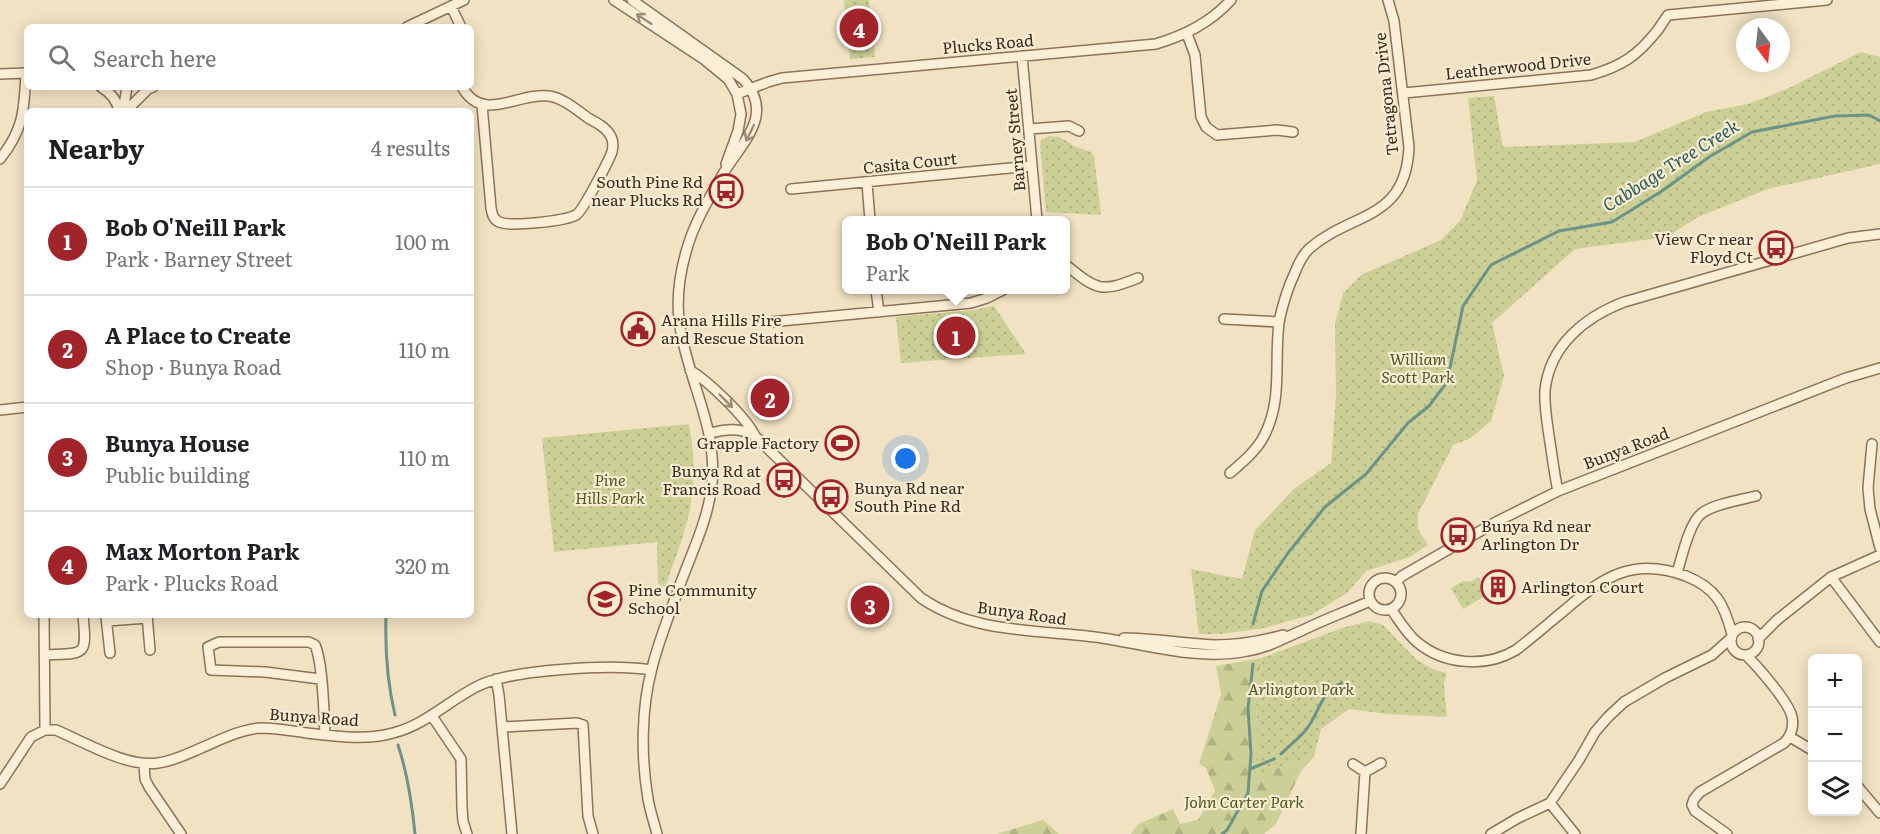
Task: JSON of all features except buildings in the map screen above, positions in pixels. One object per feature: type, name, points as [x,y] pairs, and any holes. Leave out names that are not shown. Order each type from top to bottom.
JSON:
[{"type":"street","points":[[413,24],[464,0]]},
{"type":"street","points":[[614,0],[719,70],[728,79],[737,94],[741,107],[740,123],[724,172]]},
{"type":"street","points":[[632,0],[738,75],[751,88],[757,106],[754,124],[743,145],[724,172],[694,231],[679,281],[681,336],[710,433],[712,484],[707,509],[651,670],[643,739],[648,800],[657,834]]},
{"type":"street","name":"Plucks Road","points":[[737,94],[782,78],[1156,44],[1187,34],[1214,16],[1230,0]]},
{"type":"street","name":"Tetragona Drive","points":[[1230,473],[1247,459],[1264,436],[1274,409],[1277,394],[1279,322],[1293,276],[1308,250],[1336,230],[1382,208],[1403,179],[1409,147],[1394,21],[1388,0]]},
{"type":"street","name":"Leatherwood Drive","points":[[1404,93],[1592,75],[1613,69],[1630,60],[1668,15],[1827,0]]},
{"type":"street","points":[[451,6],[460,24]]},
{"type":"street","points":[[1187,34],[1195,55],[1201,117],[1206,127],[1217,135],[1277,130],[1293,132]]},
{"type":"street","name":"Barney Street","points":[[1022,56],[1037,216]]},
{"type":"street","points":[[0,74],[24,73]]},
{"type":"street","points":[[0,159],[12,144],[21,124],[25,90]]},
{"type":"street","points":[[106,90],[121,108]]},
{"type":"street","points":[[124,108],[126,90]]},
{"type":"street","points":[[126,108],[147,90]]},
{"type":"street","points":[[464,90],[470,99],[482,105],[542,96],[554,97],[607,130],[613,142],[611,153],[578,213],[562,219],[510,225],[494,218],[490,208],[482,105]]},
{"type":"street","points":[[1029,129],[1069,126],[1078,131]]},
{"type":"street","name":"Casita Court","points":[[791,189],[1032,166]]},
{"type":"street","points":[[867,183],[870,216]]},
{"type":"street","points":[[1558,491],[1545,403],[1546,382],[1549,370],[1563,342],[1585,322],[1608,308],[1624,302],[1848,238],[1880,234]]},
{"type":"street","points":[[1070,269],[1097,287],[1117,286],[1138,278]]},
{"type":"street","points":[[877,294],[879,312]]},
{"type":"street","points":[[770,322],[971,303],[995,294]]},
{"type":"street","points":[[1224,319],[1279,322]]},
{"type":"street","name":"Bunya Road","points":[[1396,582],[1402,576],[1496,522],[1558,491],[1845,378],[1880,368]]},
{"type":"street","name":"Bunya Road","points":[[690,370],[702,377],[750,424],[756,437]]},
{"type":"street","points":[[0,410],[24,407]]},
{"type":"street","name":"Bunya Road","points":[[710,433],[727,429],[740,430],[756,437],[921,598],[951,615],[991,627],[1103,638],[1149,648],[1225,654],[1248,651],[1280,642],[1370,601]]},
{"type":"street","points":[[1872,444],[1868,488],[1870,509],[1880,548]]},
{"type":"street","points":[[1677,573],[1693,525],[1702,513],[1711,508],[1756,496]]},
{"type":"street","points":[[1751,652],[1758,639],[1776,620],[1831,578],[1880,555]]},
{"type":"street","points":[[1391,609],[1416,641],[1430,651],[1446,658],[1482,662],[1507,656],[1592,587],[1614,574],[1653,568],[1677,573],[1708,588],[1726,610],[1758,639]]},
{"type":"street","points":[[1382,578],[1392,579],[1401,591],[1400,597],[1391,609],[1381,610],[1370,601],[1368,591],[1373,583],[1382,578]]},
{"type":"street","points":[[1831,578],[1880,642]]},
{"type":"street","points":[[1726,610],[1732,636],[1731,646],[1736,652]]},
{"type":"street","points":[[0,784],[31,737],[45,730],[44,618]]},
{"type":"street","points":[[45,655],[81,651],[85,640],[83,618]]},
{"type":"street","points":[[106,618],[110,653]]},
{"type":"street","points":[[147,618],[150,650]]},
{"type":"street","points":[[1491,834],[1550,803],[1595,732],[1624,702],[1712,655],[1736,630],[1776,620]]},
{"type":"street","points":[[320,678],[265,672],[211,670],[208,647],[219,642],[309,642],[315,645],[318,651],[325,735]]},
{"type":"street","points":[[1712,655],[1751,652]]},
{"type":"street","points":[[1727,834],[1695,811],[1692,805],[1696,795],[1718,780],[1774,750],[1790,737],[1792,718],[1790,711],[1759,668],[1751,652]]},
{"type":"street","name":"Bunya Road","points":[[45,730],[56,730],[131,762],[158,763],[257,728],[352,737],[380,736],[403,730],[432,716],[477,686],[496,679],[585,669],[651,670]]},
{"type":"street","points":[[496,679],[512,834]]},
{"type":"street","points":[[432,716],[461,759],[462,814],[467,834]]},
{"type":"street","points":[[502,727],[577,723],[583,725],[588,816],[593,834]]},
{"type":"street","points":[[1790,737],[1808,748]]},
{"type":"street","points":[[1365,772],[1381,763]]},
{"type":"street","points":[[144,764],[149,787],[181,834]]},
{"type":"street","points":[[1353,764],[1365,772]]},
{"type":"street","points":[[1362,834],[1365,772]]},
{"type":"street","points":[[1862,793],[1880,813]]},
{"type":"street","points":[[1550,803],[1575,834]]},
{"type":"green space","points":[[844,0],[869,0],[875,57],[850,59]]},
{"type":"green space","name":"William Scott Park","points":[[1861,52],[1880,57],[1880,164],[1768,189],[1698,217],[1667,237],[1575,249],[1492,323],[1504,376],[1491,421],[1471,438],[1453,445],[1418,514],[1418,529],[1428,545],[1410,557],[1366,571],[1347,593],[1311,615],[1260,629],[1199,634],[1191,569],[1242,579],[1255,530],[1295,488],[1331,463],[1336,396],[1335,323],[1343,293],[1361,275],[1441,240],[1460,221],[1477,180],[1468,98],[1494,96],[1503,147],[1635,142],[1706,112],[1748,104],[1789,88]]},
{"type":"green space","points":[[1049,136],[1060,137],[1074,146],[1091,152],[1094,156],[1101,215],[1046,212],[1040,144],[1042,139]]},
{"type":"green space","points":[[994,306],[1026,354],[901,363],[896,317]]},
{"type":"green space","name":"Pine Hills Park","points":[[689,424],[694,470],[693,489],[686,526],[665,587],[658,584],[657,542],[554,552],[542,438]]},
{"type":"green space","points":[[1478,577],[1489,594],[1463,609],[1451,588],[1463,581],[1470,582]]},
{"type":"green space","name":"Arlington Park","points":[[1370,621],[1383,625],[1417,660],[1435,670],[1447,673],[1444,683],[1447,717],[1388,714],[1349,709],[1321,729],[1314,757],[1259,774],[1256,699],[1261,658],[1345,627]]},
{"type":"green space","name":"John Carter Park","points":[[1261,658],[1256,699],[1259,774],[1314,757],[1301,771],[1276,824],[1264,834],[1131,834],[1138,824],[1173,809],[1180,824],[1198,820],[1215,791],[1206,768],[1199,764],[1221,694],[1216,666]]},
{"type":"green space","points":[[1043,820],[1059,834],[997,834]]},
{"type":"waterway","name":"Cabbage Tree Creek","points":[[1253,624],[1262,591],[1288,553],[1325,507],[1366,474],[1408,423],[1429,406],[1447,382],[1463,306],[1491,265],[1559,231],[1612,222],[1662,191],[1709,157],[1752,132],[1835,116],[1869,115],[1880,121]]},
{"type":"waterway","points":[[386,618],[387,665],[395,715]]},
{"type":"waterway","name":"Cabbage Tree Creek","points":[[1222,834],[1227,830],[1248,793],[1251,754],[1248,708],[1253,664]]},
{"type":"waterway","points":[[1281,754],[1305,731],[1329,692],[1342,683]]},
{"type":"waterway","points":[[398,745],[409,789],[415,834]]},
{"type":"waterway","points":[[1250,769],[1274,759]]},
{"type":"place","name":"Max Morton Park","points":[[859,28]]},
{"type":"place","name":"South Pine Rd near Plucks Rd","points":[[726,191]]},
{"type":"place","name":"View Cr near Floyd Ct","points":[[1776,248]]},
{"type":"place","name":"Arana Hills Fire and Rescue Station","points":[[638,329]]},
{"type":"place","name":"Bob O'Neill Park","points":[[956,336]]},
{"type":"place","name":"A Place to Create","points":[[770,398]]},
{"type":"place","name":"Grapple Factory","points":[[842,443]]},
{"type":"place","name":"Bunya Rd at Francis Road","points":[[784,480]]},
{"type":"place","name":"Bunya Rd near South Pine Rd","points":[[831,497]]},
{"type":"place","name":"Bunya Rd near Arlington Dr","points":[[1458,535]]},
{"type":"place","name":"Arlington Court","points":[[1498,587]]},
{"type":"place","name":"Pine Community School","points":[[605,599]]},
{"type":"place","name":"Bunya House","points":[[870,605]]}]
